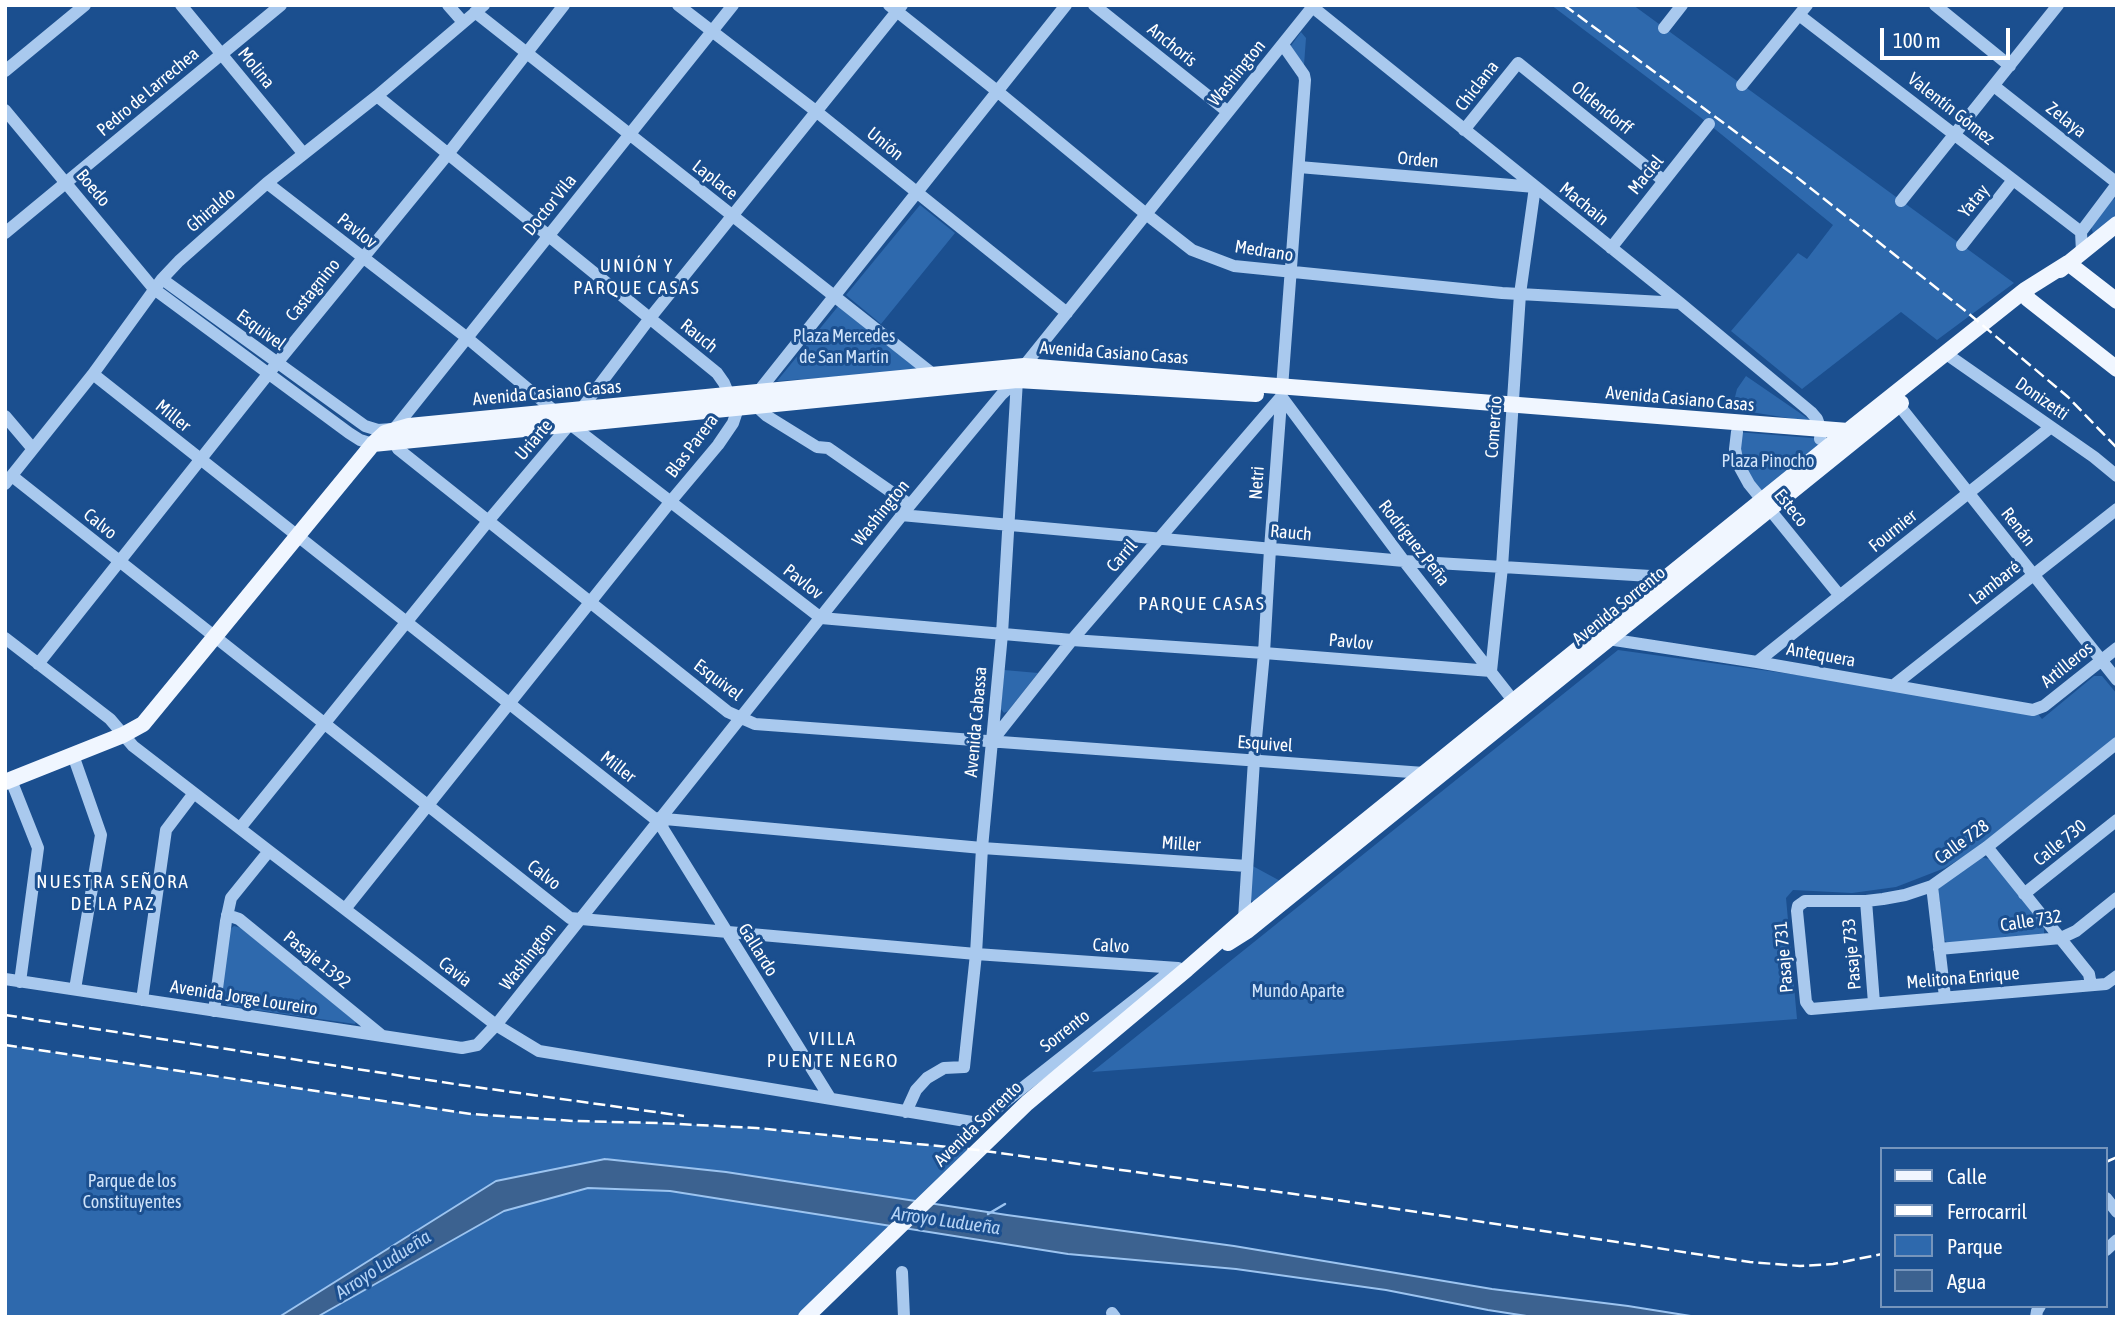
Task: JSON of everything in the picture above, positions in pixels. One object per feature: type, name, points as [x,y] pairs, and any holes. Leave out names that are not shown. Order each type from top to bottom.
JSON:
[{"type":"main road","name":"Avenida Sorrento","points":[[806,1317],[996,1133],[1181,968],[1246,925],[1766,504],[1837,438],[1895,400],[2117,223]]},
{"type":"main road","points":[[2068,263],[2117,301]]},
{"type":"main road","points":[[2026,295],[2117,369]]},
{"type":"main road","name":"Avenida Casiano Casas","points":[[373,444],[425,424],[579,410],[745,401],[1021,373]]},
{"type":"main road","name":"Avenida Casiano Casas","points":[[395,435],[570,424],[934,375],[1021,373],[1513,409],[1837,438]]},
{"type":"main road","name":"Avenida Casiano Casas","points":[[1513,409],[1737,432],[1837,438]]},
{"type":"main road","points":[[8,781],[123,735],[143,724],[373,444]]},
{"type":"street","points":[[5,71],[85,5]]},
{"type":"street","name":"Molina","points":[[181,5],[303,153]]},
{"type":"street","points":[[448,5],[463,22]]},
{"type":"street","name":"Castagnino","points":[[38,664],[273,368],[448,154],[564,5]]},
{"type":"street","name":"Unión","points":[[678,5],[817,112],[1067,313]]},
{"type":"street","name":"Doctor Vila","points":[[395,435],[466,337],[733,5]]},
{"type":"street","name":"Blas Parera","points":[[345,909],[718,445],[745,401],[835,296],[1066,5]]},
{"type":"street","name":"Anchoris","points":[[1094,5],[1228,112]]},
{"type":"street","points":[[1664,28],[1682,5]]},
{"type":"street","points":[[1935,5],[2010,66]]},
{"type":"street","points":[[1902,201],[2059,5]]},
{"type":"street","name":"Washington","points":[[477,1045],[496,1025],[661,819],[901,515],[1021,373],[1312,6]]},
{"type":"street","name":"Machain","points":[[1312,6],[1680,303],[1811,412],[1837,438]]},
{"type":"street","name":"Medrano","points":[[896,7],[1192,250],[1234,266],[1520,294],[1680,303]]},
{"type":"street","name":"Uriarte","points":[[240,828],[570,424],[650,318],[817,112],[896,7]]},
{"type":"street","name":"Pedro de Larrechea","points":[[5,233],[222,54],[273,8]]},
{"type":"street","name":"Ghiraldo","points":[[8,480],[93,374],[158,284],[179,261],[267,183],[377,96],[479,9]]},
{"type":"street","name":"Laplace","points":[[479,9],[527,54],[934,375]]},
{"type":"street","points":[[1742,85],[1803,10]]},
{"type":"street","name":"Valentín Gómez","points":[[1803,10],[2081,232]]},
{"type":"street","name":"Netri","points":[[1246,925],[1254,760],[1305,80],[1283,44]]},
{"type":"street","name":"Chiclana","points":[[1464,131],[1518,63]]},
{"type":"street","name":"Oldendorff","points":[[1518,63],[1664,181]]},
{"type":"street","name":"Zelaya","points":[[1994,86],[2117,183]]},
{"type":"street","name":"Rauch","points":[[377,96],[718,373],[724,383],[745,401],[817,447],[828,449],[910,505]]},
{"type":"street","name":"Boedo","points":[[5,110],[66,183],[158,284]]},
{"type":"street","name":"Maciel","points":[[1611,248],[1709,124]]},
{"type":"street","name":"Orden","points":[[1299,167],[1535,187]]},
{"type":"street","name":"Yatay","points":[[1962,245],[2013,180]]},
{"type":"street","name":"Pavlov","points":[[267,183],[466,337],[570,424],[821,618],[1072,640],[1491,671]]},
{"type":"street","points":[[2082,252],[2081,232],[2117,183]]},
{"type":"street","name":"Comercio","points":[[1491,671],[1502,567],[1520,294],[1535,187]]},
{"type":"street","name":"Esquivel","points":[[158,284],[273,368],[365,426],[395,435],[398,449],[728,712],[755,724],[1254,760],[1428,777]]},
{"type":"street","name":"Donizetti","points":[[1949,356],[2117,476]]},
{"type":"street","name":"Esquivel","points":[[273,368],[349,433],[373,444]]},
{"type":"street","name":"Avenida Cabassa","points":[[906,1112],[916,1090],[928,1078],[944,1068],[964,1067],[1002,634],[1021,373]]},
{"type":"street","name":"Miller","points":[[93,374],[654,818],[982,848],[1247,866]]},
{"type":"street","name":"Carril","points":[[992,741],[1072,640],[1161,538],[1282,391]]},
{"type":"street","name":"Rodríguez Peña","points":[[1282,391],[1404,561],[1517,705]]},
{"type":"street","name":"Renán","points":[[1895,400],[2117,680]]},
{"type":"street","points":[[5,416],[33,449]]},
{"type":"street","name":"Fournier","points":[[1757,662],[2051,428]]},
{"type":"street","name":"Esteco","points":[[1737,432],[1735,449],[1738,464],[1749,484],[1840,596]]},
{"type":"street","name":"Calvo","points":[[8,480],[120,562],[570,918],[975,954],[1181,968]]},
{"type":"street","name":"Lambaré","points":[[1894,685],[2117,509]]},
{"type":"street","name":"Rauch","points":[[901,515],[1404,561],[1671,581]]},
{"type":"street","name":"Antequera","points":[[1605,635],[2033,710],[2039,708]]},
{"type":"street","name":"Cavia","points":[[5,638],[110,719],[133,746],[496,1025],[539,1051],[978,1124]]},
{"type":"street","name":"Artilleros","points":[[2039,708],[2117,648]]},
{"type":"street","name":"Calle 728","points":[[1801,903],[1866,901],[1905,895],[1932,886],[1987,847],[2117,743]]},
{"type":"street","points":[[73,755],[101,835],[75,989]]},
{"type":"street","points":[[8,781],[38,848],[20,982]]},
{"type":"street","points":[[142,1000],[166,830],[194,793]]},
{"type":"street","name":"Gallardo","points":[[661,819],[663,829],[830,1098]]},
{"type":"street","name":"Calle 730","points":[[2025,894],[2117,820]]},
{"type":"street","points":[[1987,847],[2089,974],[2091,985]]},
{"type":"street","points":[[215,1011],[231,898],[269,850]]},
{"type":"street","points":[[1932,886],[1945,997]]},
{"type":"street","name":"Calle 732","points":[[1939,949],[2061,938],[2076,931],[2117,898]]},
{"type":"street","name":"Pasaje 733","points":[[1866,901],[1874,1003]]},
{"type":"street","name":"Pasaje 731","points":[[1801,903],[1797,911],[1806,1002],[1809,1007]]},
{"type":"street","name":"Pasaje 1392","points":[[227,915],[239,919],[383,1036]]},
{"type":"street","name":"Sorrento","points":[[978,1124],[1181,968]]},
{"type":"street","name":"Melitona Enrique","points":[[1809,1007],[1814,1009],[2106,984],[2117,976]]},
{"type":"street","name":"Avenida Jorge Loureiro","points":[[5,979],[462,1048],[477,1045]]},
{"type":"street","points":[[902,1272],[904,1317]]},
{"type":"green space","points":[[1551,5],[1633,5],[2014,283],[1937,340],[1901,312],[1802,389],[1731,331],[1798,253],[1807,259],[1833,225],[1700,117]]},
{"type":"green space","points":[[1301,32],[1306,38],[1304,65],[1290,47]]},
{"type":"green space","points":[[2117,197],[2117,216],[2093,233],[2091,227]]},
{"type":"green space","name":"Plaza Mercedes de San Martín","points":[[920,205],[955,233],[881,324],[846,295]]},
{"type":"green space","name":"Plaza Mercedes de San Martín","points":[[840,304],[923,371],[777,381]]},
{"type":"green space","points":[[1746,376],[1813,422],[1732,409],[1737,389]]},
{"type":"green space","name":"Plaza Pinocho","points":[[1737,432],[1837,440],[1762,500],[1738,464]]},
{"type":"green space","name":"Mundo Aparte","points":[[1618,650],[1884,687],[2038,714],[2042,719],[2094,676],[2102,676],[2117,694],[2117,738],[1981,846],[1945,868],[1896,887],[1852,893],[1793,890],[1786,898],[1797,1019],[1092,1072]]},
{"type":"green space","points":[[1004,670],[1038,673],[1004,713],[1001,709]]},
{"type":"green space","points":[[1980,857],[1994,860],[2044,927],[2044,935],[1950,945],[1944,940],[1938,886]]},
{"type":"green space","points":[[1249,864],[1284,883],[1254,902],[1251,900]]},
{"type":"green space","points":[[234,926],[241,928],[356,1022],[355,1024],[228,1006],[219,994],[228,931]]},
{"type":"green space","name":"Parque de los Constituyentes","points":[[5,1045],[471,1114],[756,1128],[978,1150],[806,1317],[5,1317]]},
{"type":"water","name":"Arroyo Ludueña","points":[[605,1159],[726,1172],[1234,1246],[1492,1289],[1697,1317],[1533,1317],[1386,1290],[1236,1269],[1068,1254],[670,1191],[588,1188],[504,1211],[317,1317],[279,1317],[496,1181]]},
{"type":"waterway","points":[[988,1214],[1005,1204]]},
{"type":"railway","points":[[1564,5],[1794,175],[1968,313],[2068,397],[2117,448]]},
{"type":"railway","points":[[5,1015],[461,1085],[684,1116]]},
{"type":"railway","points":[[5,1045],[471,1114],[756,1128],[978,1150],[1750,1262],[1800,1266],[1833,1264],[1881,1254]]},
{"type":"railway","points":[[2108,1161],[2117,1157]]},
{"type":"district","name":"UNIÓN Y PARQUE CASAS","points":[[637,277]]},
{"type":"district","name":"PARQUE CASAS","points":[[1202,604]]},
{"type":"district","name":"NUESTRA SEÑORA DE LA PAZ","points":[[113,893]]},
{"type":"district","name":"VILLA PUENTE NEGRO","points":[[833,1050]]}]
